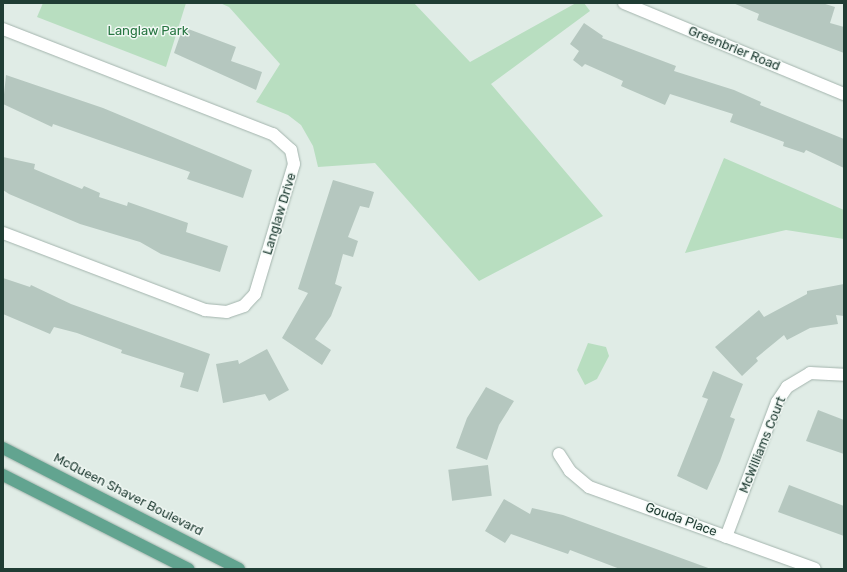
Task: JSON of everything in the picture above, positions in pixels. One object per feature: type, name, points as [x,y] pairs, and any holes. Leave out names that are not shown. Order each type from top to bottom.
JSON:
[{"type":"main road","name":"McQueen Shaver Boulevard","points":[[3,448],[239,569]]},
{"type":"main road","points":[[3,475],[188,569]]},
{"type":"street","name":"Greenbrier Road","points":[[624,3],[844,94]]},
{"type":"street","name":"Langlaw Drive","points":[[3,29],[273,134],[291,150],[294,164],[255,294],[244,306],[227,312],[205,310],[3,232]]},
{"type":"street","name":"McWilliams Court","points":[[726,537],[778,402],[787,387],[810,373],[844,375]]},
{"type":"street","name":"Gouda Place","points":[[559,454],[570,471],[589,487],[815,569]]},
{"type":"green space","name":"Langlaw Park","points":[[43,3],[186,3],[166,67],[37,17]]},
{"type":"green space","points":[[220,3],[414,3],[470,62],[576,3],[584,3],[590,11],[491,84],[603,216],[479,281],[375,163],[318,167],[313,146],[301,125],[288,115],[256,102],[280,64],[229,7]]},
{"type":"green space","points":[[724,158],[844,210],[844,239],[786,230],[685,253]]},
{"type":"green space","points":[[588,343],[606,347],[609,356],[597,379],[585,385],[577,370]]},
{"type":"building","points":[[733,3],[822,3],[835,7],[830,23],[844,27],[844,53],[757,20],[759,14]]},
{"type":"building","points":[[584,23],[603,36],[602,38],[676,66],[674,71],[734,90],[761,102],[760,105],[844,139],[844,168],[806,150],[804,153],[783,146],[784,142],[730,122],[733,114],[670,94],[665,105],[621,86],[623,81],[585,64],[582,67],[573,60],[579,51],[570,44]]},
{"type":"building","points":[[183,27],[236,47],[231,61],[262,72],[256,90],[174,53]]},
{"type":"building","points":[[6,75],[103,108],[252,170],[243,198],[187,179],[190,172],[53,124],[52,127],[3,104]]},
{"type":"building","points":[[3,157],[35,164],[34,169],[82,189],[84,186],[100,193],[99,197],[127,206],[128,202],[188,223],[186,232],[228,246],[220,272],[161,254],[140,242],[80,224],[9,194],[3,190]]},
{"type":"building","points":[[333,180],[374,192],[369,208],[360,206],[348,237],[358,241],[353,257],[343,254],[335,284],[342,287],[331,316],[315,339],[331,350],[322,365],[282,338],[308,293],[298,289]]},
{"type":"building","points":[[3,278],[30,287],[31,285],[71,304],[210,354],[198,392],[180,387],[184,373],[121,353],[122,350],[77,333],[54,327],[50,334],[3,314]]},
{"type":"building","points":[[844,284],[844,316],[836,315],[838,324],[810,328],[787,340],[784,335],[756,358],[758,361],[742,376],[715,347],[759,310],[764,317],[807,294],[807,291]]},
{"type":"building","points":[[267,349],[289,390],[269,401],[265,394],[223,403],[216,364],[238,360],[239,364]]},
{"type":"building","points":[[713,371],[743,384],[730,417],[735,419],[720,461],[707,490],[677,476],[708,399],[702,397]]},
{"type":"building","points":[[486,387],[514,401],[499,425],[487,460],[456,448],[467,418]]},
{"type":"building","points":[[818,410],[844,420],[844,454],[806,441]]},
{"type":"building","points":[[488,465],[492,496],[452,501],[448,470]]},
{"type":"building","points":[[789,485],[844,506],[844,536],[778,512]]},
{"type":"building","points":[[504,499],[530,514],[532,508],[563,515],[711,569],[620,569],[570,550],[568,554],[511,534],[505,543],[485,531]]}]
